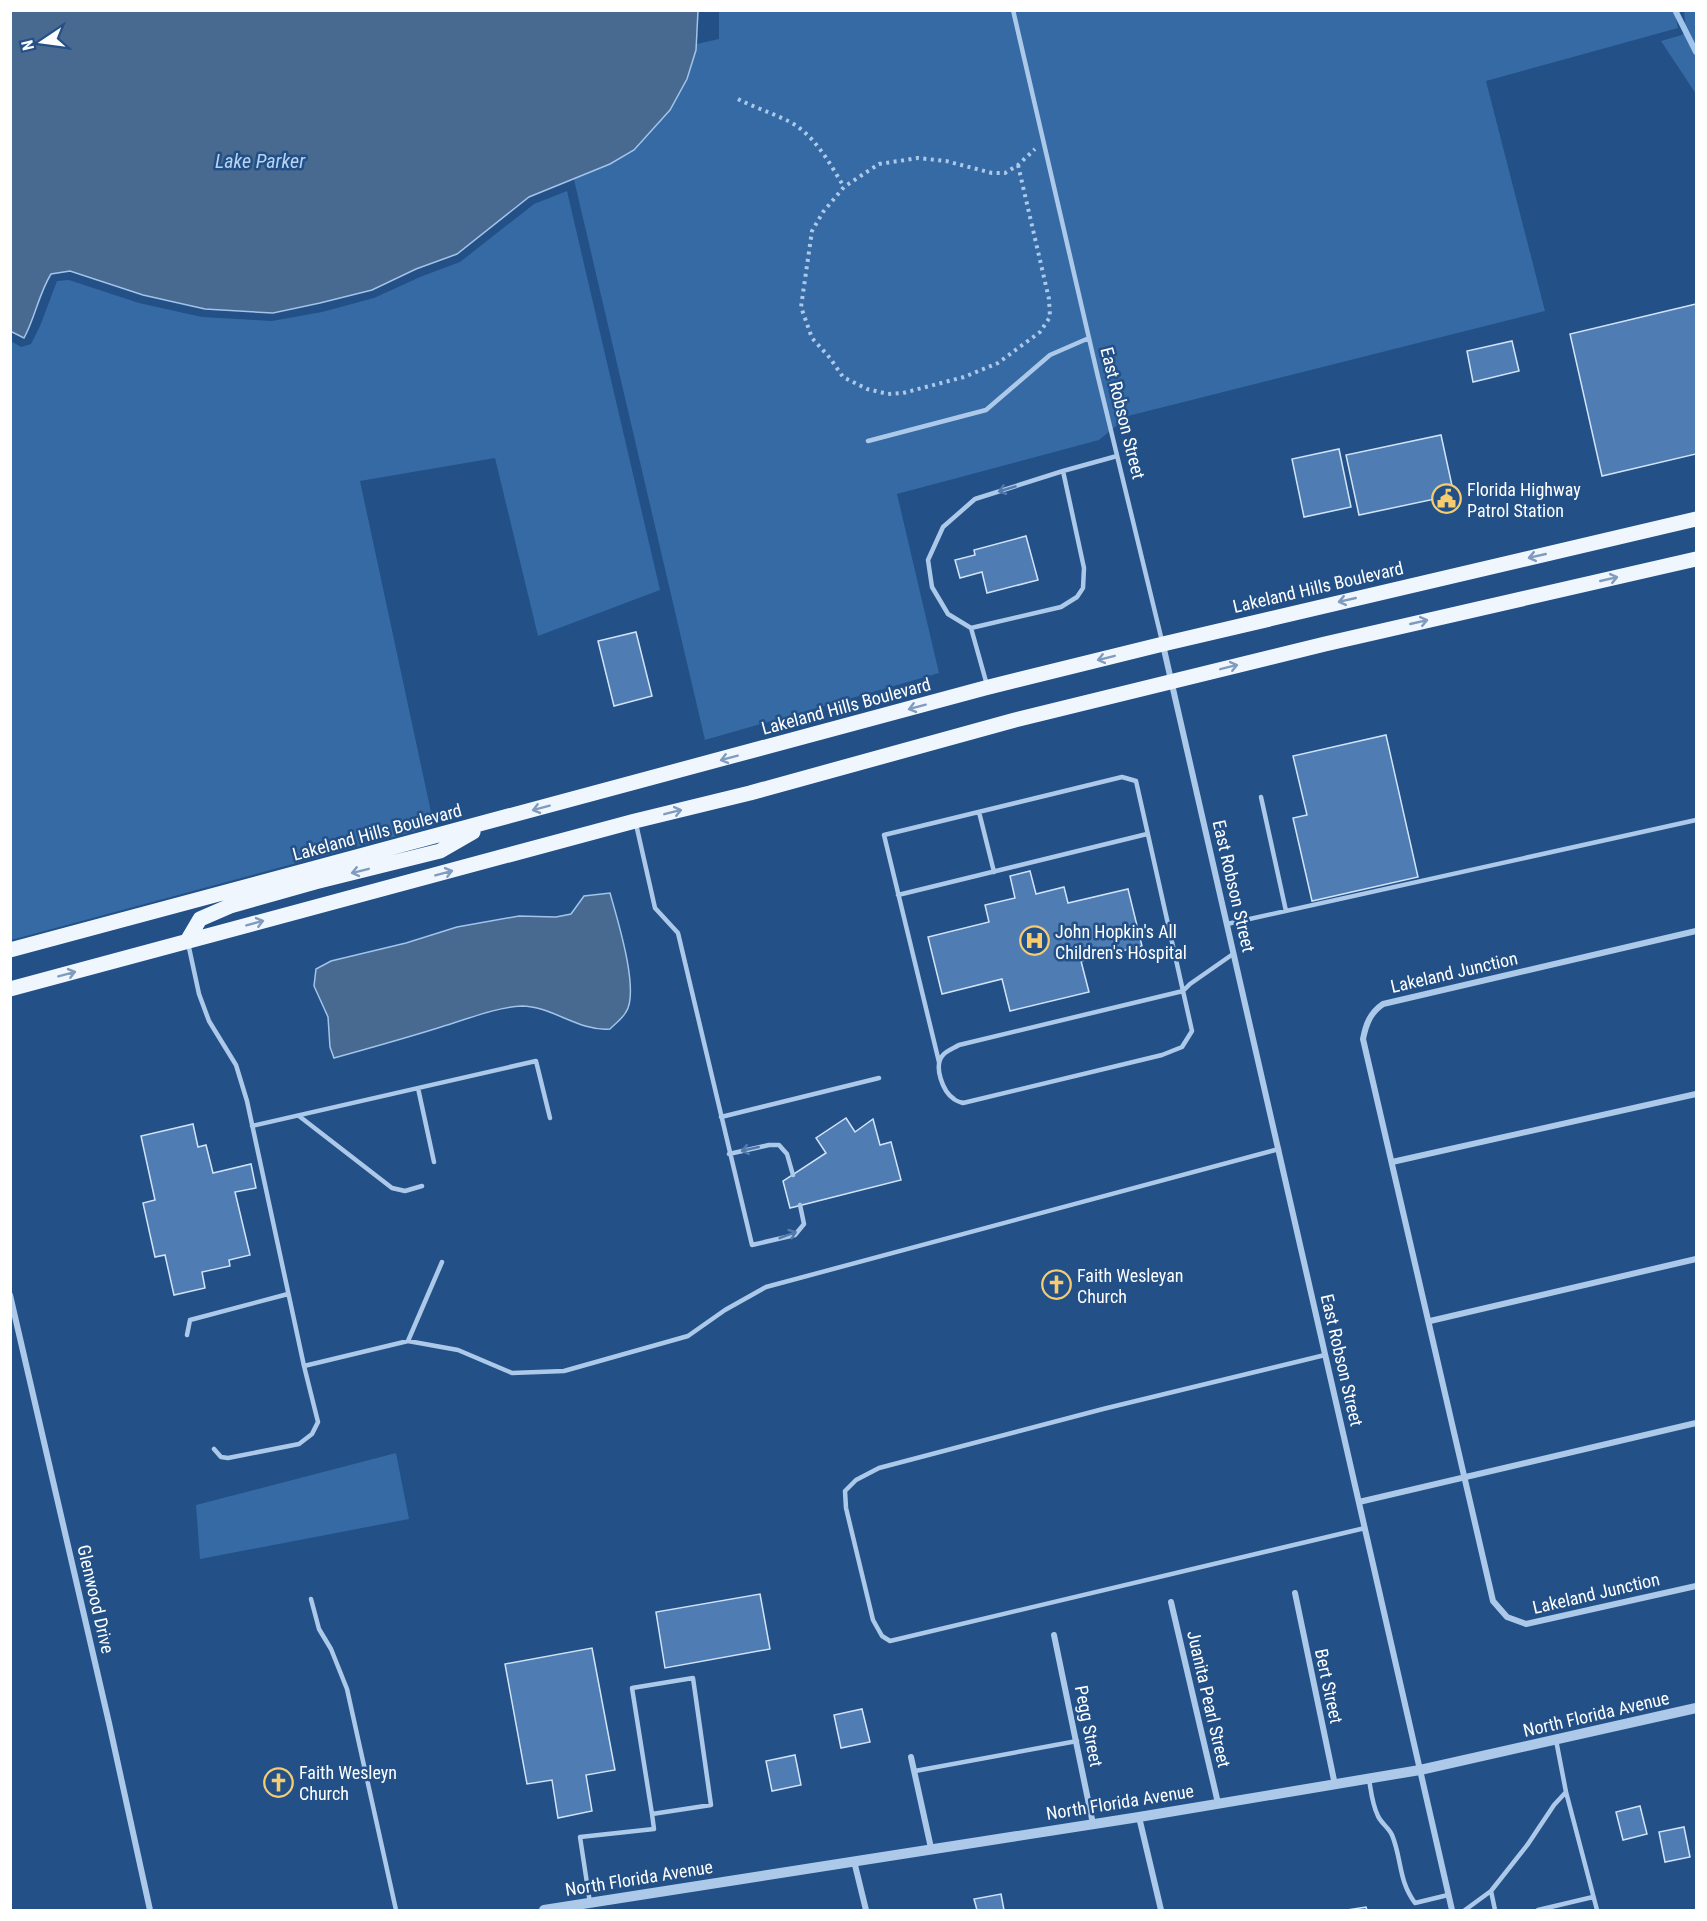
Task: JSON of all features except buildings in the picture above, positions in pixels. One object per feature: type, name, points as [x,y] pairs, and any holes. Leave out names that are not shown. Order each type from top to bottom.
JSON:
[{"type":"main road","name":"Lakeland Hills Boulevard","points":[[10,950],[988,687],[1696,519]]},
{"type":"main road","points":[[10,989],[635,821],[750,793],[1015,720],[1172,681],[1696,559]]},
{"type":"main road","points":[[187,941],[200,919],[230,906],[440,851],[492,821]]},
{"type":"street","name":"East Robson Street","points":[[1163,644],[1452,1911]]},
{"type":"street","name":"Lakeland Junction","points":[[1696,931],[1383,1004],[1374,1011],[1366,1025],[1363,1039],[1493,1601],[1507,1617],[1526,1624],[1696,1586]]},
{"type":"street","points":[[1392,1162],[1696,1094]]},
{"type":"street","points":[[1430,1321],[1696,1259]]},
{"type":"street","name":"Glenwood Drive","points":[[10,1295],[150,1911]]},
{"type":"street","points":[[1359,1502],[1696,1423]]},
{"type":"street","name":"Bert Street","points":[[1295,1593],[1335,1785]]},
{"type":"street","name":"Juanita Pearl Street","points":[[1171,1602],[1218,1803]]},
{"type":"street","name":"Pegg Street","points":[[1054,1635],[1093,1824]]},
{"type":"street","name":"North Florida Avenue","points":[[544,1911],[1335,1785],[1420,1770],[1696,1708]]},
{"type":"street","points":[[912,1757],[932,1848]]},
{"type":"street","points":[[1140,1817],[1161,1911]]},
{"type":"street","points":[[854,1860],[866,1911]]},
{"type":"lane","name":"East Robson Street","points":[[1013,10],[1163,644]]},
{"type":"lane","points":[[868,441],[986,410],[1050,355],[1089,338]]},
{"type":"lane","points":[[988,687],[971,628],[948,614],[932,587],[928,560],[943,527],[975,499],[1117,456]]},
{"type":"lane","points":[[971,628],[1061,606],[1077,597],[1083,588],[1084,568],[1063,471]]},
{"type":"lane","points":[[1122,777],[1136,780],[1147,834],[1192,1031],[1182,1047],[1161,1055],[963,1103],[954,1099],[946,1091],[941,1077],[884,835],[1122,777]]},
{"type":"lane","points":[[1261,797],[1286,911]]},
{"type":"lane","points":[[979,812],[994,872]]},
{"type":"lane","points":[[1227,924],[1696,820]]},
{"type":"lane","points":[[635,821],[655,908],[678,933],[752,1245],[795,1235],[804,1224],[800,1205]]},
{"type":"lane","points":[[898,895],[1147,834]]},
{"type":"lane","points":[[187,941],[199,994],[209,1021],[236,1065],[252,1126],[318,1422],[312,1434],[299,1444],[228,1458],[221,1457],[214,1449]]},
{"type":"lane","points":[[939,1062],[943,1054],[959,1046],[1183,991],[1233,954]]},
{"type":"lane","points":[[252,1126],[536,1061],[550,1118]]},
{"type":"lane","points":[[720,1117],[879,1078]]},
{"type":"lane","points":[[418,1088],[434,1162]]},
{"type":"lane","points":[[299,1116],[392,1188],[405,1191],[422,1186]]},
{"type":"lane","points":[[729,1154],[779,1145],[787,1154],[793,1175]]},
{"type":"lane","points":[[304,1365],[408,1341],[458,1350],[512,1372],[564,1371],[688,1336],[725,1310],[766,1287],[1279,1149]]},
{"type":"lane","points":[[408,1341],[442,1262]]},
{"type":"lane","points":[[187,1335],[190,1320],[288,1294]]},
{"type":"lane","points":[[1325,1355],[1102,1409],[879,1468],[856,1480],[846,1491],[846,1508],[873,1620],[882,1636],[890,1641],[1365,1528]]},
{"type":"lane","points":[[311,1599],[319,1629],[331,1648],[346,1689],[396,1911]]},
{"type":"lane","points":[[590,1903],[580,1838],[654,1828],[632,1688],[693,1678],[711,1805],[652,1814]]},
{"type":"lane","points":[[1556,1740],[1566,1792],[1597,1911]]},
{"type":"lane","points":[[915,1771],[1077,1741]]},
{"type":"lane","points":[[1369,1779],[1378,1817],[1392,1834],[1400,1872],[1409,1894],[1415,1902],[1448,1895]]},
{"type":"lane","points":[[1465,1911],[1491,1891],[1566,1792]]},
{"type":"lane","points":[[1491,1891],[1495,1911]]},
{"type":"lane","points":[[1538,1911],[1593,1897]]},
{"type":"path","points":[[738,99],[801,129],[820,150],[844,187]]},
{"type":"path","points":[[1018,165],[1049,299],[1050,317],[1040,332],[998,363],[964,377],[903,393],[888,394],[867,388],[843,377],[812,338],[801,307],[812,231],[823,212],[844,187],[879,164],[918,158],[946,161],[1005,173],[1018,165],[1044,140]]},
{"type":"shaded area","points":[[719,10],[1674,10],[1678,28],[1486,81],[1545,311],[1128,416],[1099,440],[897,494],[939,673],[705,740],[550,77],[719,39]]},
{"type":"shaded area","points":[[1684,11],[1696,11],[1696,94],[1661,41],[1682,35],[1686,31]]},
{"type":"shaded area","points":[[567,191],[660,590],[538,636],[495,458],[360,481],[434,826],[11,940],[11,341],[21,347],[31,344],[57,281],[69,280],[139,303],[202,317],[272,321],[322,312],[374,298],[460,262],[534,204]]},
{"type":"shaded area","points":[[396,1453],[409,1519],[200,1559],[196,1505]]},
{"type":"water","name":"Lake Parker","points":[[11,10],[698,11],[696,50],[687,79],[670,110],[634,150],[610,164],[529,197],[457,254],[416,269],[372,290],[273,313],[205,309],[143,295],[70,271],[51,274],[24,338],[10,331]]},
{"type":"water","points":[[610,893],[626,954],[630,1002],[626,1012],[610,1029],[588,1027],[533,1007],[512,1007],[481,1014],[334,1058],[330,1047],[328,1017],[314,986],[316,969],[331,961],[406,943],[457,927],[519,916],[556,917],[571,914],[584,896]]},
{"type":"waterway","points":[[1675,10],[1696,52]]},
{"type":"place","name":"Florida Highway Patrol Station","points":[[1446,499]]},
{"type":"place","name":"John Hopkin's All Children's Hospital","points":[[1034,941]]},
{"type":"place","name":"Faith Wesleyan Church","points":[[1056,1285]]},
{"type":"place","name":"Faith Wesleyn Church","points":[[278,1782]]}]
